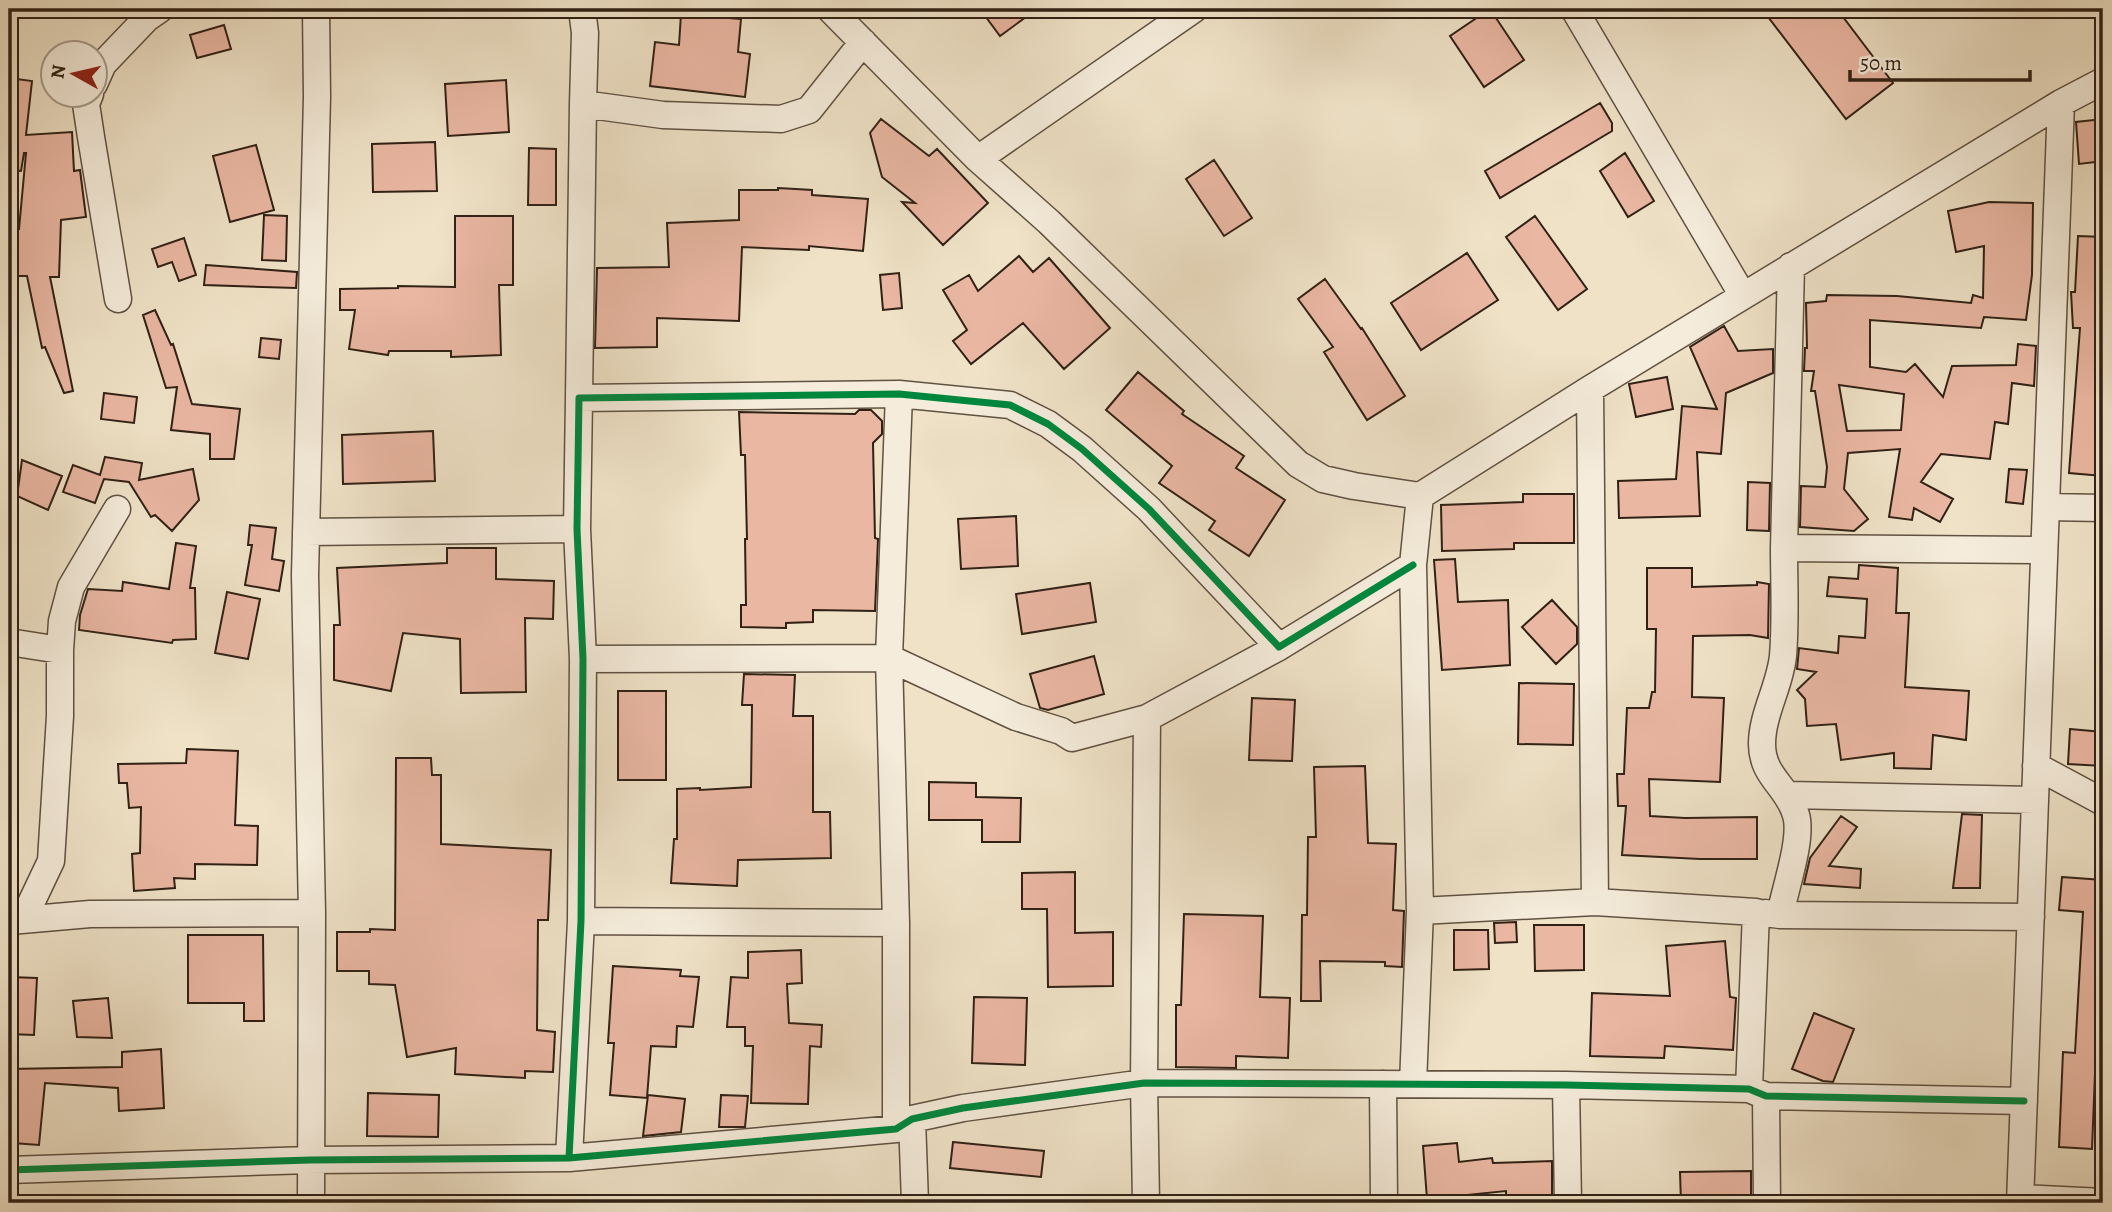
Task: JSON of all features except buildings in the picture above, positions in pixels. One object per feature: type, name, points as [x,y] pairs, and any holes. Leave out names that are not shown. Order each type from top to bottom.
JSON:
[{"type":"street","points":[[108,59],[147,18],[160,9]]},
{"type":"street","points":[[311,1203],[312,913],[305,575],[316,9]]},
{"type":"street","points":[[569,1158],[581,921],[583,659],[577,529],[585,33],[582,9]]},
{"type":"street","points":[[830,9],[978,159],[1049,222],[1298,464],[1323,479],[1420,496],[1590,388],[2060,103],[2103,81]]},
{"type":"street","points":[[978,159],[1194,9]]},
{"type":"street","points":[[1574,9],[1742,296]]},
{"type":"street","points":[[583,104],[663,115],[781,119],[809,110],[863,42]]},
{"type":"street","points":[[2060,103],[2021,1201],[2103,1202]]},
{"type":"street","points":[[87,108],[118,299]]},
{"type":"street","points":[[1767,1203],[1757,1093],[1768,913],[1797,841],[1798,827],[1788,795],[1765,765],[1762,746],[1763,724],[1775,692],[1783,656],[1791,267]]},
{"type":"street","points":[[1590,388],[1595,902]]},
{"type":"street","points":[[579,398],[899,394],[1010,405],[1048,424],[1082,449],[1149,509],[1279,647]]},
{"type":"street","points":[[899,394],[888,658],[904,1124],[915,1203]]},
{"type":"street","points":[[1413,1084],[1420,911],[1413,565],[1420,496]]},
{"type":"street","points":[[2046,507],[2103,508]]},
{"type":"street","points":[[16,921],[51,861],[60,716],[62,621],[71,587],[117,509]]},
{"type":"street","points":[[306,532],[577,529]]},
{"type":"street","points":[[1784,548],[2044,550]]},
{"type":"street","points":[[583,659],[888,658],[1016,717],[1060,731],[1072,738],[1147,718],[1279,647],[1413,565]]},
{"type":"street","points":[[9,642],[60,650]]},
{"type":"street","points":[[1146,1203],[1144,1083],[1147,718]]},
{"type":"street","points":[[2036,766],[2103,802]]},
{"type":"street","points":[[1788,795],[2035,800]]},
{"type":"street","points":[[1420,911],[1595,902],[1768,913],[2031,917]]},
{"type":"street","points":[[16,921],[90,914],[312,913]]},
{"type":"street","points":[[581,921],[896,923]]},
{"type":"street","points":[[9,1170],[310,1160],[569,1158],[904,1124],[963,1108],[1144,1083],[1566,1085],[2024,1101]]},
{"type":"street","points":[[1383,1084],[1384,1203]]},
{"type":"street","points":[[1566,1085],[1568,1203]]},
{"type":"cycle path","points":[[569,1158],[581,921],[583,659],[577,529],[579,398],[899,394],[1010,405],[1048,424],[1082,449],[1149,509],[1279,647],[1413,565]]},
{"type":"cycle path","points":[[9,1170],[310,1160],[569,1158],[896,1129],[912,1119],[963,1108],[1144,1083],[1566,1085],[1749,1089],[1766,1096],[2024,1101]]}]
